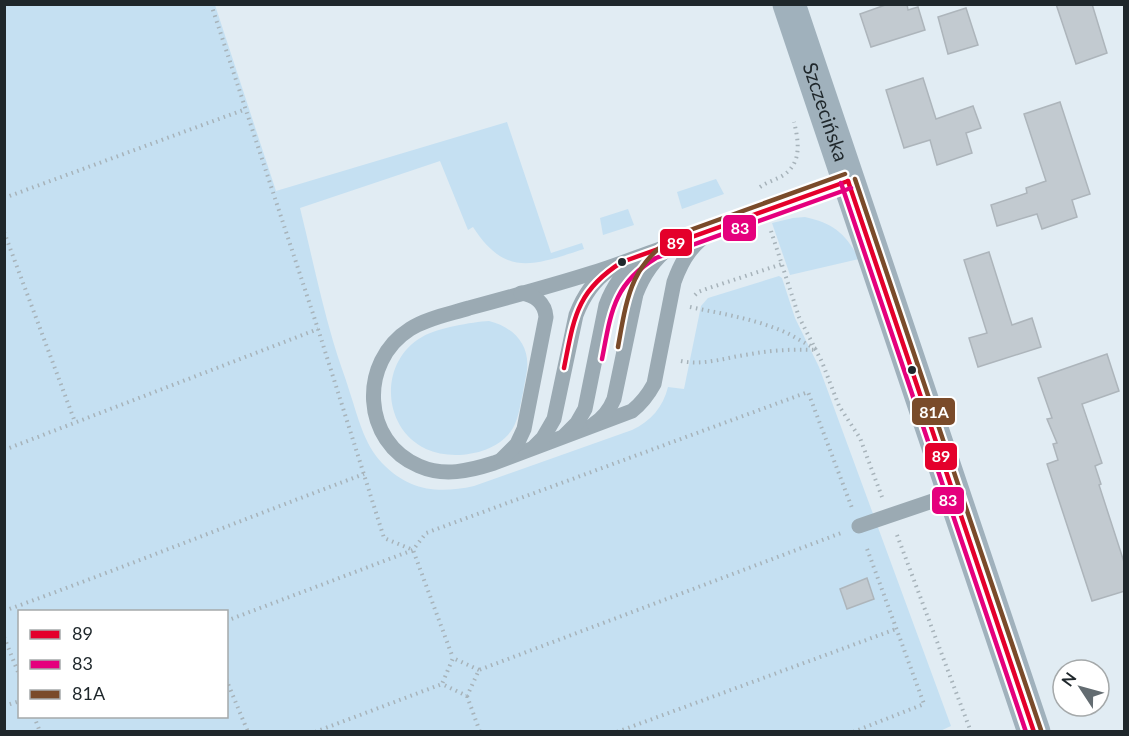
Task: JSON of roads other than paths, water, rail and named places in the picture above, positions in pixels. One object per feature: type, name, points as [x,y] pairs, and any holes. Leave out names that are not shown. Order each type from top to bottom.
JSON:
[{"type":"main road","name":"Szczecińska","points":[[789,4],[1034,732]]},
{"type":"lane","points":[[716,228],[694,244],[678,270],[654,384],[642,403],[632,411],[527,452],[472,470],[455,473],[419,466],[402,456],[388,442],[377,422],[373,401],[375,379],[382,359],[394,342],[410,329],[436,318],[592,273],[682,240],[848,181]]},
{"type":"lane","points":[[588,429],[605,414],[614,399],[640,284],[663,252],[682,240]]},
{"type":"lane","points":[[557,440],[572,429],[585,409],[610,294],[626,271],[653,251]]},
{"type":"lane","points":[[527,452],[543,438],[554,419],[580,303],[600,278],[622,262]]},
{"type":"lane","points":[[494,463],[503,459],[510,452],[521,435],[545,325],[546,312],[542,305],[529,294],[521,293]]},
{"type":"lane","points":[[859,526],[954,494]]}]
